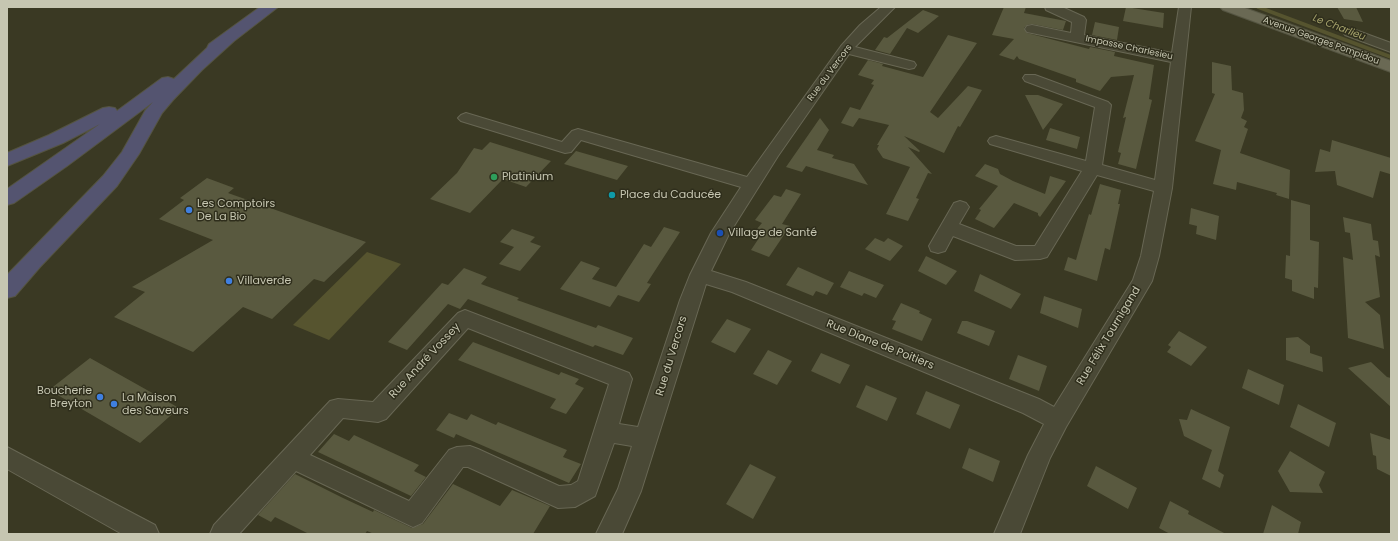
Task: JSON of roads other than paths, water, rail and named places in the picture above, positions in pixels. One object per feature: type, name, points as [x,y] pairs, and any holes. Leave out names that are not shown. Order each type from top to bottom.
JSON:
[{"type":"highway","points":[[7,198],[60,162],[270,7]]},
{"type":"highway","points":[[7,160],[56,139],[100,117],[227,39]]},
{"type":"highway","points":[[7,290],[32,261],[110,181],[130,154],[154,111],[196,66],[227,39]]},
{"type":"main road","name":"Avenue Georges Pompidou","points":[[1228,7],[1391,67]]},
{"type":"street","name":"Rue du Vercors","points":[[609,534],[629,491],[647,439],[682,323],[700,275],[720,233],[751,184],[846,49],[865,28],[889,7]]},
{"type":"street","name":"Impasse Charlesieu","points":[[1051,7],[1079,20],[1078,37],[1179,59]]},
{"type":"street","name":"Rue Félix Tournigand","points":[[1007,534],[1040,455],[1058,420],[1142,281],[1150,256],[1163,188],[1185,7]]},
{"type":"street","points":[[1032,29],[1078,37]]},
{"type":"street","points":[[1350,32],[1391,48]]},
{"type":"street","points":[[846,49],[909,65]]},
{"type":"street","points":[[949,227],[1015,253],[1040,252],[1093,167],[1103,105],[1030,76]]},
{"type":"street","points":[[466,118],[565,148],[578,134],[751,184]]},
{"type":"street","points":[[996,140],[1163,188]]},
{"type":"street","points":[[938,246],[960,207]]},
{"type":"street","name":"Rue Diane de Poitiers","points":[[700,275],[739,287],[1031,406],[1058,420]]},
{"type":"street","name":"Rue André Vossey","points":[[223,534],[338,408],[378,412],[465,318],[621,378],[606,432]]},
{"type":"street","points":[[293,458],[413,515],[457,457],[470,456],[558,497],[575,496],[587,488],[606,432],[647,439]]},
{"type":"street","points":[[7,457],[146,534]]},
{"type":"waterway","name":"Le Charlieu","points":[[1258,7],[1391,57]]},
{"type":"place","name":"Platinium","points":[[494,177]]},
{"type":"place","name":"Place du Caducée","points":[[612,195]]},
{"type":"place","name":"Les Comptoirs De La Bio","points":[[189,210]]},
{"type":"place","name":"Village de Santé","points":[[720,233]]},
{"type":"place","name":"Villaverde","points":[[229,281]]},
{"type":"place","name":"Boucherie Breyton","points":[[100,397]]},
{"type":"place","name":"La Maison des Saveurs","points":[[114,404]]}]
